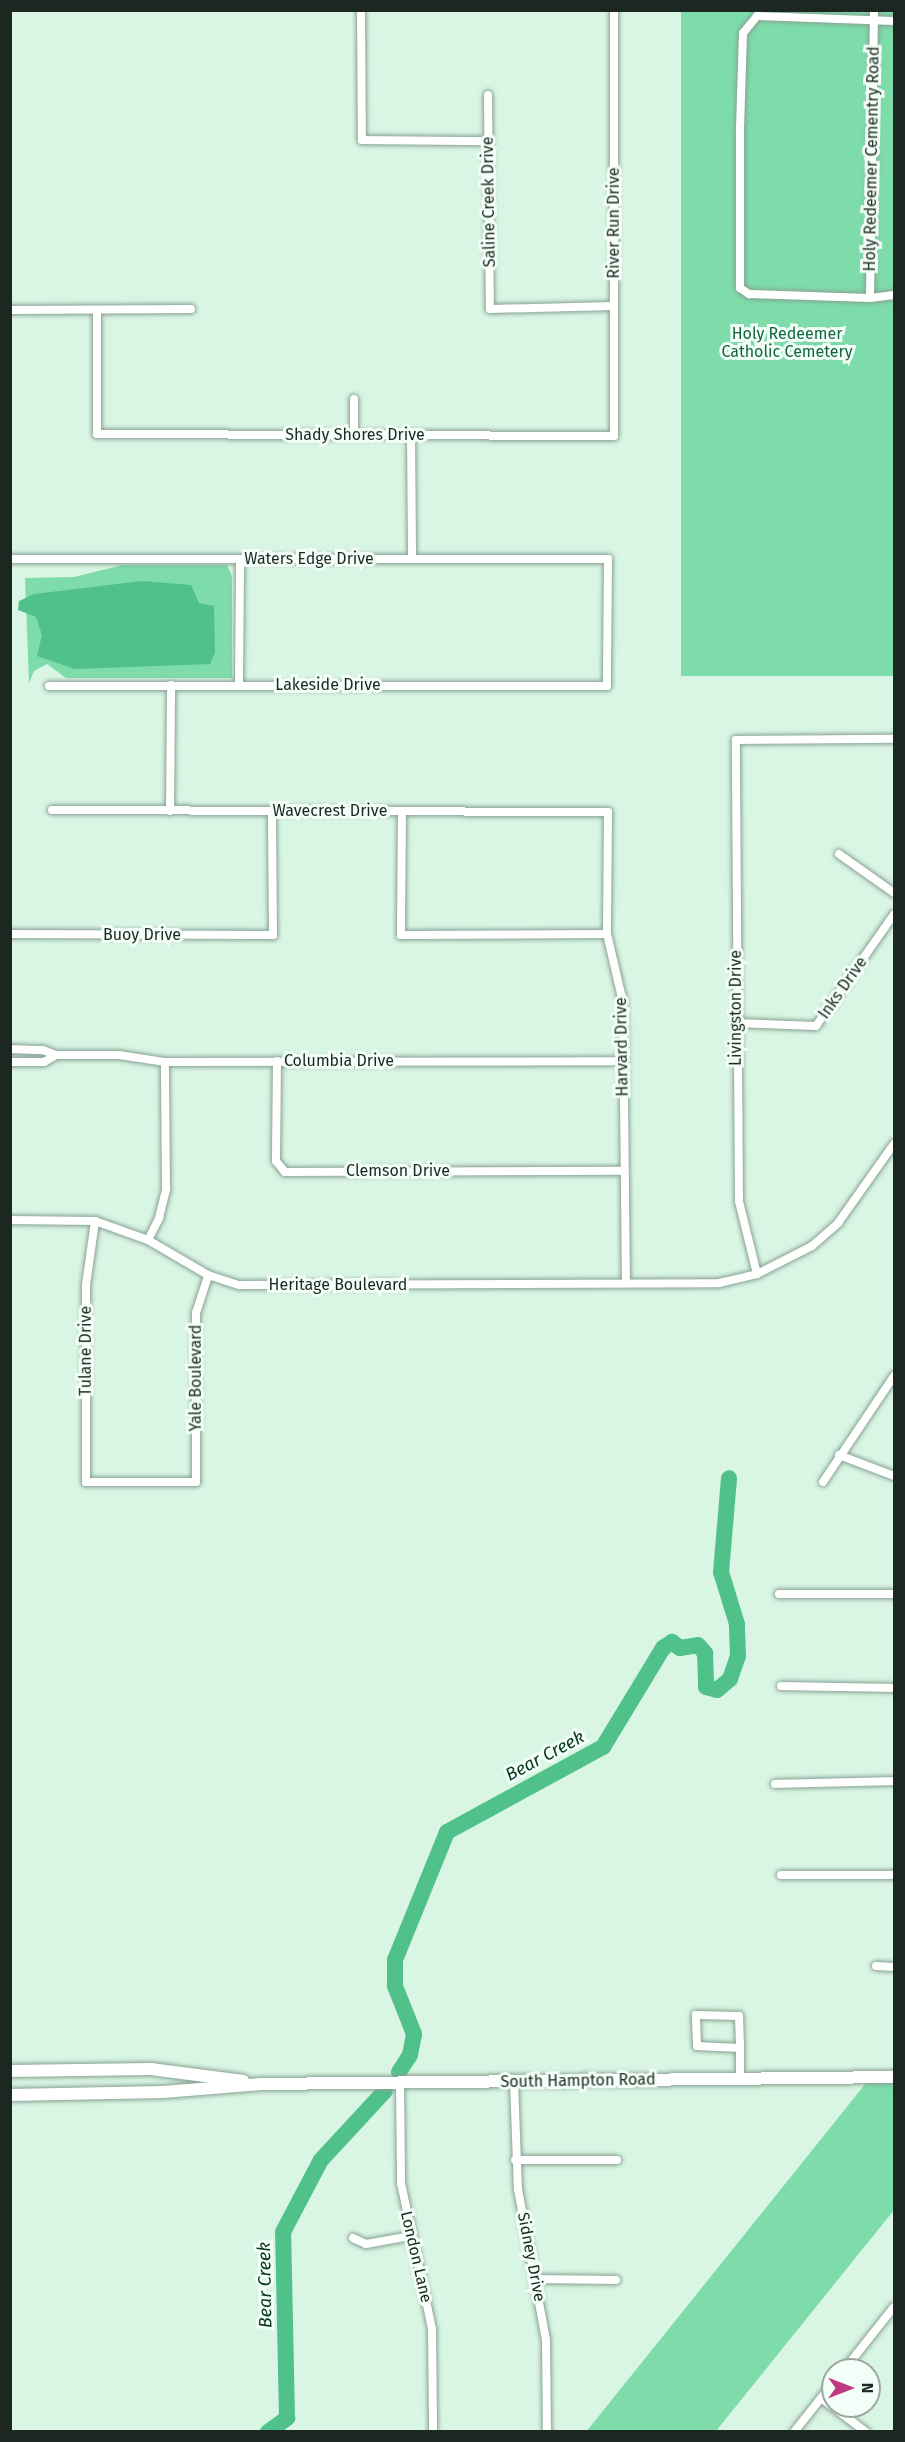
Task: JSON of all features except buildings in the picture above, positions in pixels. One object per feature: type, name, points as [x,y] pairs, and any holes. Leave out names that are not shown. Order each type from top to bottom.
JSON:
[{"type":"main road","name":"South Hampton Road","points":[[10,2071],[187,2071],[262,2084]]},
{"type":"main road","name":"South Hampton Road","points":[[10,2095],[163,2092],[262,2084],[894,2077]]},
{"type":"street","points":[[361,10],[362,140],[488,141]]},
{"type":"street","name":"River Run Drive","points":[[614,10],[614,436]]},
{"type":"street","points":[[894,21],[874,15],[757,16],[743,33],[740,130],[740,288],[748,294],[870,298],[894,295]]},
{"type":"street","name":"Holy Redeemer Cementry Road","points":[[870,298],[874,15]]},
{"type":"street","name":"Saline Creek Drive","points":[[488,95],[490,309],[614,306]]},
{"type":"street","points":[[10,310],[191,309]]},
{"type":"street","name":"Shady Shores Drive","points":[[97,310],[97,434],[614,436]]},
{"type":"street","points":[[354,399],[354,435]]},
{"type":"street","points":[[411,435],[412,559]]},
{"type":"street","name":"Waters Edge Drive","points":[[10,559],[608,559],[607,686]]},
{"type":"street","points":[[239,684],[240,559]]},
{"type":"street","name":"Lakeside Drive","points":[[49,686],[239,684],[607,686]]},
{"type":"street","points":[[170,811],[171,685]]},
{"type":"street","name":"Livingston Drive","points":[[757,1274],[739,1201],[736,1023],[736,740],[894,740]]},
{"type":"street","name":"Wavecrest Drive","points":[[52,810],[608,812]]},
{"type":"street","name":"Buoy Drive","points":[[10,934],[273,935],[272,811]]},
{"type":"street","points":[[402,811],[401,935],[607,934]]},
{"type":"street","name":"Harvard Drive","points":[[608,812],[607,934],[623,1002],[626,1283]]},
{"type":"street","points":[[839,854],[894,892]]},
{"type":"street","name":"Inks Drive","points":[[736,1023],[816,1026],[894,914]]},
{"type":"street","name":"Columbia Drive","points":[[10,1049],[43,1050],[56,1055],[119,1055],[165,1062],[623,1061]]},
{"type":"street","name":"Columbia Drive","points":[[10,1062],[44,1062],[56,1055]]},
{"type":"street","name":"Clemson Drive","points":[[277,1061],[276,1161],[285,1172],[624,1171]]},
{"type":"street","points":[[148,1240],[159,1218],[166,1188],[165,1062]]},
{"type":"street","name":"Heritage Boulevard","points":[[10,1220],[95,1221],[148,1240],[208,1275],[239,1285],[719,1283],[757,1274],[812,1246],[838,1223],[894,1144]]},
{"type":"street","name":"Tulane Drive","points":[[95,1221],[86,1285],[86,1482],[196,1482]]},
{"type":"street","name":"Yale Boulevard","points":[[196,1482],[196,1313],[208,1275]]},
{"type":"street","points":[[823,1482],[894,1376]]},
{"type":"street","points":[[839,1455],[894,1476]]},
{"type":"street","points":[[779,1594],[894,1594]]},
{"type":"street","points":[[781,1686],[894,1688]]},
{"type":"street","points":[[775,1784],[894,1781]]},
{"type":"street","points":[[781,1875],[894,1875]]},
{"type":"street","points":[[876,1966],[894,1967]]},
{"type":"street","points":[[740,2048],[697,2046],[696,2015],[739,2016],[740,2048],[740,2079]]},
{"type":"street","name":"Sidney Drive","points":[[514,2082],[518,2189],[537,2279],[546,2340],[547,2432]]},
{"type":"street","name":"London Lane","points":[[400,2083],[401,2183],[432,2329],[433,2432]]},
{"type":"street","points":[[516,2160],[617,2160]]},
{"type":"street","points":[[353,2238],[366,2244],[411,2236]]},
{"type":"street","points":[[537,2279],[616,2280]]},
{"type":"street","points":[[854,2358],[893,2312]]},
{"type":"street","points":[[794,2432],[821,2398]]},
{"type":"street","points":[[847,2418],[866,2432]]},
{"type":"green space","name":"Holy Redeemer Catholic Cemetery","points":[[681,11],[894,11],[894,676],[681,676]]},
{"type":"green space","points":[[123,565],[227,565],[232,576],[232,678],[66,678],[47,664],[34,671],[29,683],[25,578],[74,577]]},
{"type":"green space","points":[[866,2083],[894,2083],[894,2210],[716,2431],[586,2432]]},
{"type":"shaded area","points":[[142,581],[191,585],[199,603],[214,606],[215,652],[210,664],[75,669],[37,656],[42,635],[36,617],[18,610],[19,601],[34,594]]},
{"type":"waterway","name":"Bear Creek","points":[[399,2072],[410,2055],[414,2034],[395,1986],[395,1960],[447,1832],[603,1747],[663,1648],[672,1642],[680,1648],[698,1645],[705,1653],[706,1687],[717,1690],[730,1679],[738,1656],[737,1624],[721,1572],[729,1478]]},
{"type":"waterway","name":"Bear Creek","points":[[268,2432],[287,2418],[283,2232],[321,2160],[385,2091]]}]
